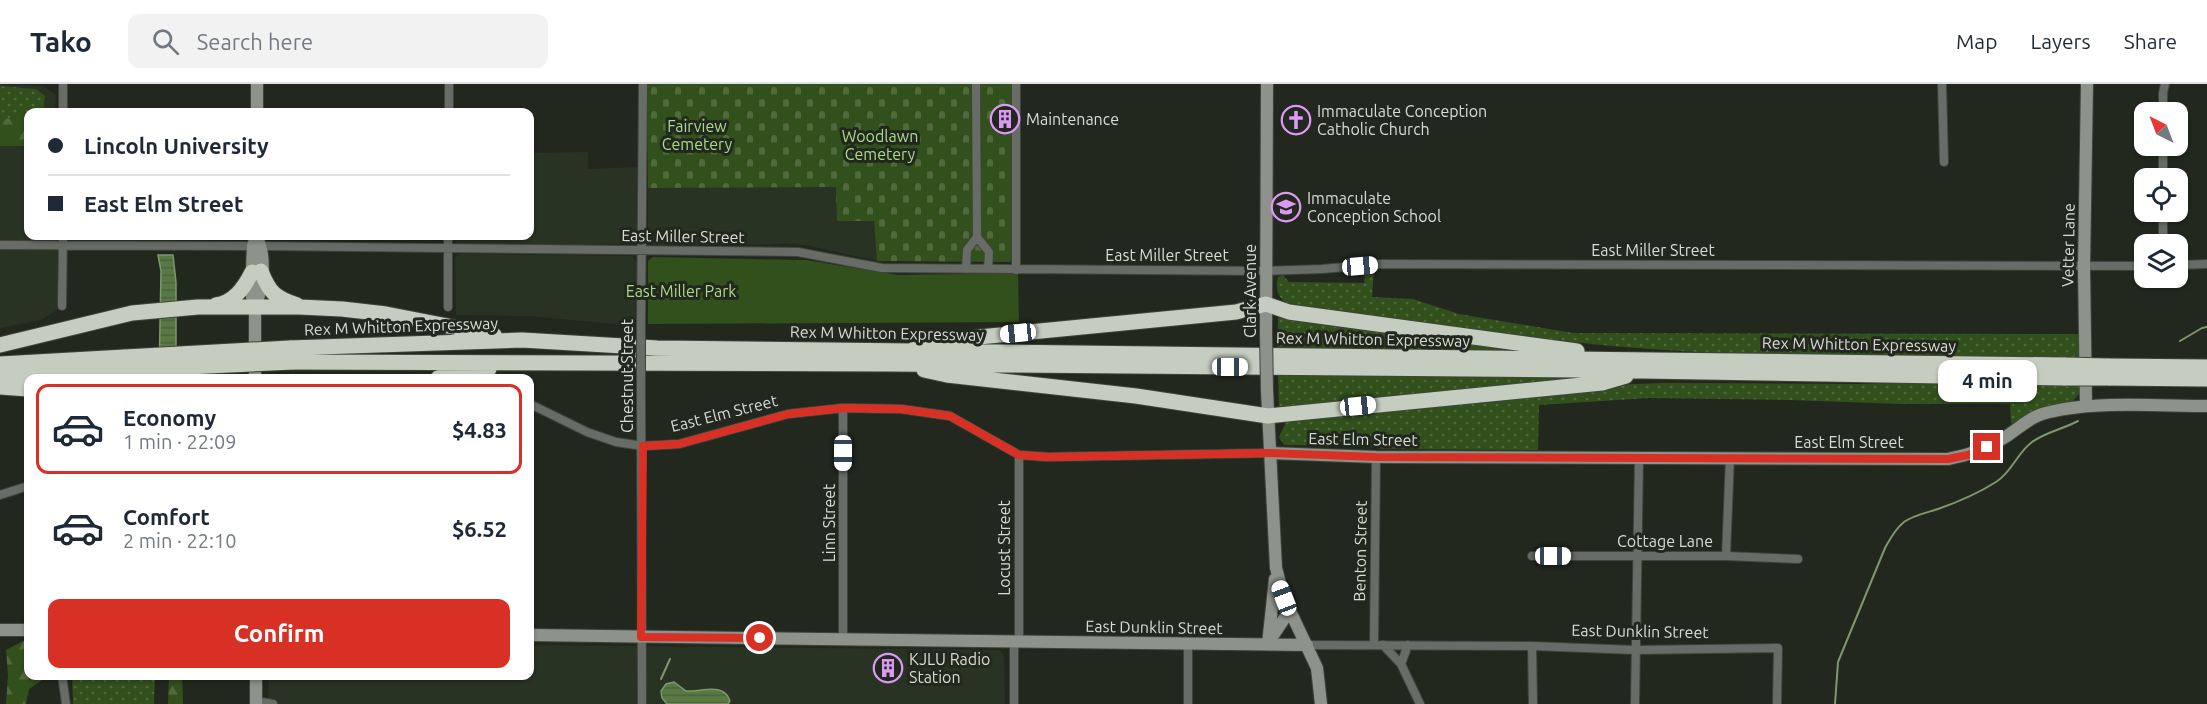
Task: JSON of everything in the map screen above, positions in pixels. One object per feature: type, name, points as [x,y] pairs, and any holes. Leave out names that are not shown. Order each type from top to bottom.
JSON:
[{"type":"highway","points":[[0,345],[132,313],[222,304],[244,287],[256,272],[268,289],[279,298],[305,307]]},
{"type":"highway","points":[[860,350],[1236,312],[1266,304],[1289,312],[1642,366]]},
{"type":"highway","points":[[201,307],[305,307],[386,314],[522,340]]},
{"type":"highway","name":"Rex M Whitton Expressway","points":[[0,364],[125,364],[522,340],[657,348],[1642,366],[2065,372],[2108,372],[2207,366]]},
{"type":"highway","name":"Rex M Whitton Expressway","points":[[292,355],[524,362],[1642,366]]},
{"type":"highway","points":[[460,374],[524,362]]},
{"type":"highway","points":[[892,363],[947,375],[1136,396],[1268,416],[1602,383],[1642,366]]},
{"type":"highway","name":"Rex M Whitton Expressway","points":[[36,374],[125,364]]},
{"type":"highway","name":"Rex M Whitton Expressway","points":[[2108,372],[2207,380]]},
{"type":"highway","name":"Rex M Whitton Expressway","points":[[0,378],[24,375]]},
{"type":"highway","points":[[0,387],[24,389]]},
{"type":"main road","points":[[257,84],[257,108]]},
{"type":"main road","name":"Clark Avenue","points":[[1267,84],[1267,391],[1276,568],[1279,585],[1317,668],[1321,704]]},
{"type":"main road","name":"Vetter Lane","points":[[2086,406],[2084,267],[2087,84]]},
{"type":"main road","points":[[255,374],[255,308],[251,293],[256,272],[257,241]]},
{"type":"main road","name":"East Elm Street","points":[[1270,453],[1376,457],[1948,459],[1968,455],[1987,447],[2039,415],[2086,406],[2207,406]]},
{"type":"main road","points":[[1268,644],[1276,568]]},
{"type":"main road","points":[[1268,644],[1290,610]]},
{"type":"main road","points":[[0,630],[24,630]]},
{"type":"main road","name":"East Dunklin Street","points":[[534,635],[1307,645]]},
{"type":"main road","points":[[256,680],[256,702]]},
{"type":"street","points":[[63,84],[63,108]]},
{"type":"street","points":[[449,84],[449,108]]},
{"type":"street","name":"Chestnut Street","points":[[642,704],[643,84]]},
{"type":"street","points":[[966,269],[967,250],[977,237],[976,84]]},
{"type":"street","points":[[1016,84],[1016,270]]},
{"type":"street","points":[[1942,84],[1944,162]]},
{"type":"street","points":[[2163,102],[2165,84]]},
{"type":"street","points":[[977,237],[989,252],[988,270]]},
{"type":"street","points":[[62,306],[63,240]]},
{"type":"street","points":[[448,240],[448,307]]},
{"type":"street","name":"East Miller Street","points":[[0,245],[257,241],[448,249],[798,252],[882,268],[988,270],[1266,271],[1322,270],[1378,264],[2134,266]]},
{"type":"street","points":[[2188,265],[2207,264]]},
{"type":"street","name":"East Elm Street","points":[[534,406],[587,432],[616,442],[643,446],[679,444],[788,414],[843,408],[901,409],[950,416],[1019,455],[1048,457],[1270,453]]},
{"type":"street","name":"Linn Street","points":[[843,408],[843,639]]},
{"type":"street","name":"Locust Street","points":[[1014,704],[1019,455]]},
{"type":"street","name":"Benton Street","points":[[1376,457],[1378,645]]},
{"type":"street","points":[[1635,704],[1639,458]]},
{"type":"street","points":[[1726,556],[1730,458]]},
{"type":"street","points":[[0,495],[24,487]]},
{"type":"street","name":"Cottage Lane","points":[[1532,556],[1638,555],[1798,559]]},
{"type":"street","points":[[1188,644],[1188,704]]},
{"type":"street","name":"East Dunklin Street","points":[[1307,645],[1532,646],[1635,650],[1778,648],[1777,704]]},
{"type":"street","points":[[1378,645],[1401,664],[1420,704]]},
{"type":"street","points":[[1401,664],[1408,645]]},
{"type":"street","points":[[1532,646],[1533,704]]},
{"type":"street","points":[[63,680],[66,704]]},
{"type":"street","points":[[256,702],[273,704]]},
{"type":"shaded area","points":[[0,84],[43,86],[56,95],[55,108],[24,108],[24,240],[57,240],[57,310],[41,320],[0,328]]},
{"type":"shaded area","points":[[588,152],[588,169],[638,167],[638,238],[636,241],[630,244],[459,244],[455,242],[455,240],[534,240],[534,153]]},
{"type":"shaded area","points":[[836,187],[874,220],[877,261],[806,245],[654,245],[648,238],[648,188]]},
{"type":"shaded area","points":[[462,254],[632,256],[637,263],[636,326],[529,316],[456,315],[455,258]]},
{"type":"shaded area","points":[[158,255],[173,255],[176,282],[176,374],[159,374],[161,271]]},
{"type":"shaded area","points":[[534,645],[999,650],[1004,655],[1005,704],[268,704],[269,680],[534,680]]},
{"type":"shaded area","points":[[674,682],[686,691],[711,689],[723,692],[730,701],[728,704],[667,704],[662,698],[661,691],[666,684]]},
{"type":"green space","points":[[647,84],[1012,84],[1012,257],[1010,262],[877,261],[874,221],[837,221],[836,187],[648,188]]},
{"type":"green space","points":[[0,86],[36,89],[45,96],[44,108],[24,108],[24,114],[0,121]]},
{"type":"green space","points":[[24,114],[24,146],[0,146],[0,121]]},
{"type":"green space","name":"East Miller Park","points":[[653,257],[806,260],[898,275],[1018,273],[1019,322],[648,324],[648,261]]},
{"type":"green space","points":[[1374,270],[1372,297],[1413,299],[1459,314],[1573,333],[2080,334],[2079,358],[1762,355],[1611,346],[1505,335],[1293,307],[1281,299],[1278,291],[1278,277],[1283,275],[1289,282],[1364,283],[1365,271]]},
{"type":"green space","points":[[1283,315],[1546,352],[1277,349],[1278,317]]},
{"type":"green space","points":[[1278,374],[1574,377],[1580,379],[1282,409],[1279,407]]},
{"type":"green space","points":[[1661,383],[2079,384],[2079,394],[2071,403],[2040,408],[2011,424],[2010,404],[1901,404],[1649,398],[1539,405],[1538,450],[1383,449],[1363,446],[1284,445],[1279,437],[1286,422],[1294,417],[1585,386]]},
{"type":"green space","points":[[24,641],[24,680],[42,680],[29,689],[26,704],[6,704],[8,675],[6,650]]},
{"type":"green space","points":[[72,680],[155,680],[154,704],[73,704]]},
{"type":"green space","points":[[169,680],[182,680],[183,704],[168,704]]},
{"type":"waterway","points":[[2180,341],[2207,327]]},
{"type":"waterway","points":[[1835,704],[1838,662],[1885,548],[1898,528],[1912,518],[1953,504],[1989,486],[2002,478],[2022,451],[2032,442],[2078,421]]},
{"type":"waterway","points":[[661,679],[670,659]]},
{"type":"place","name":"Maintenance","points":[[1005,119]]},
{"type":"place","name":"Immaculate Conception Catholic Church","points":[[1296,120]]},
{"type":"place","name":"Immaculate Conception School","points":[[1286,207]]},
{"type":"place","name":"KJLU Radio Station","points":[[888,668]]},
{"type":"route","points":[[760,638],[641,637],[643,446],[679,444],[788,414],[843,408],[901,409],[950,416],[1019,455],[1048,457],[1270,453],[1376,457],[1948,459],[1968,455],[1987,447]]},
{"type":"park label","name":"Fairview Cemetery","points":[[697,135]]},
{"type":"park label","name":"Woodlawn Cemetery","points":[[880,145]]}]
